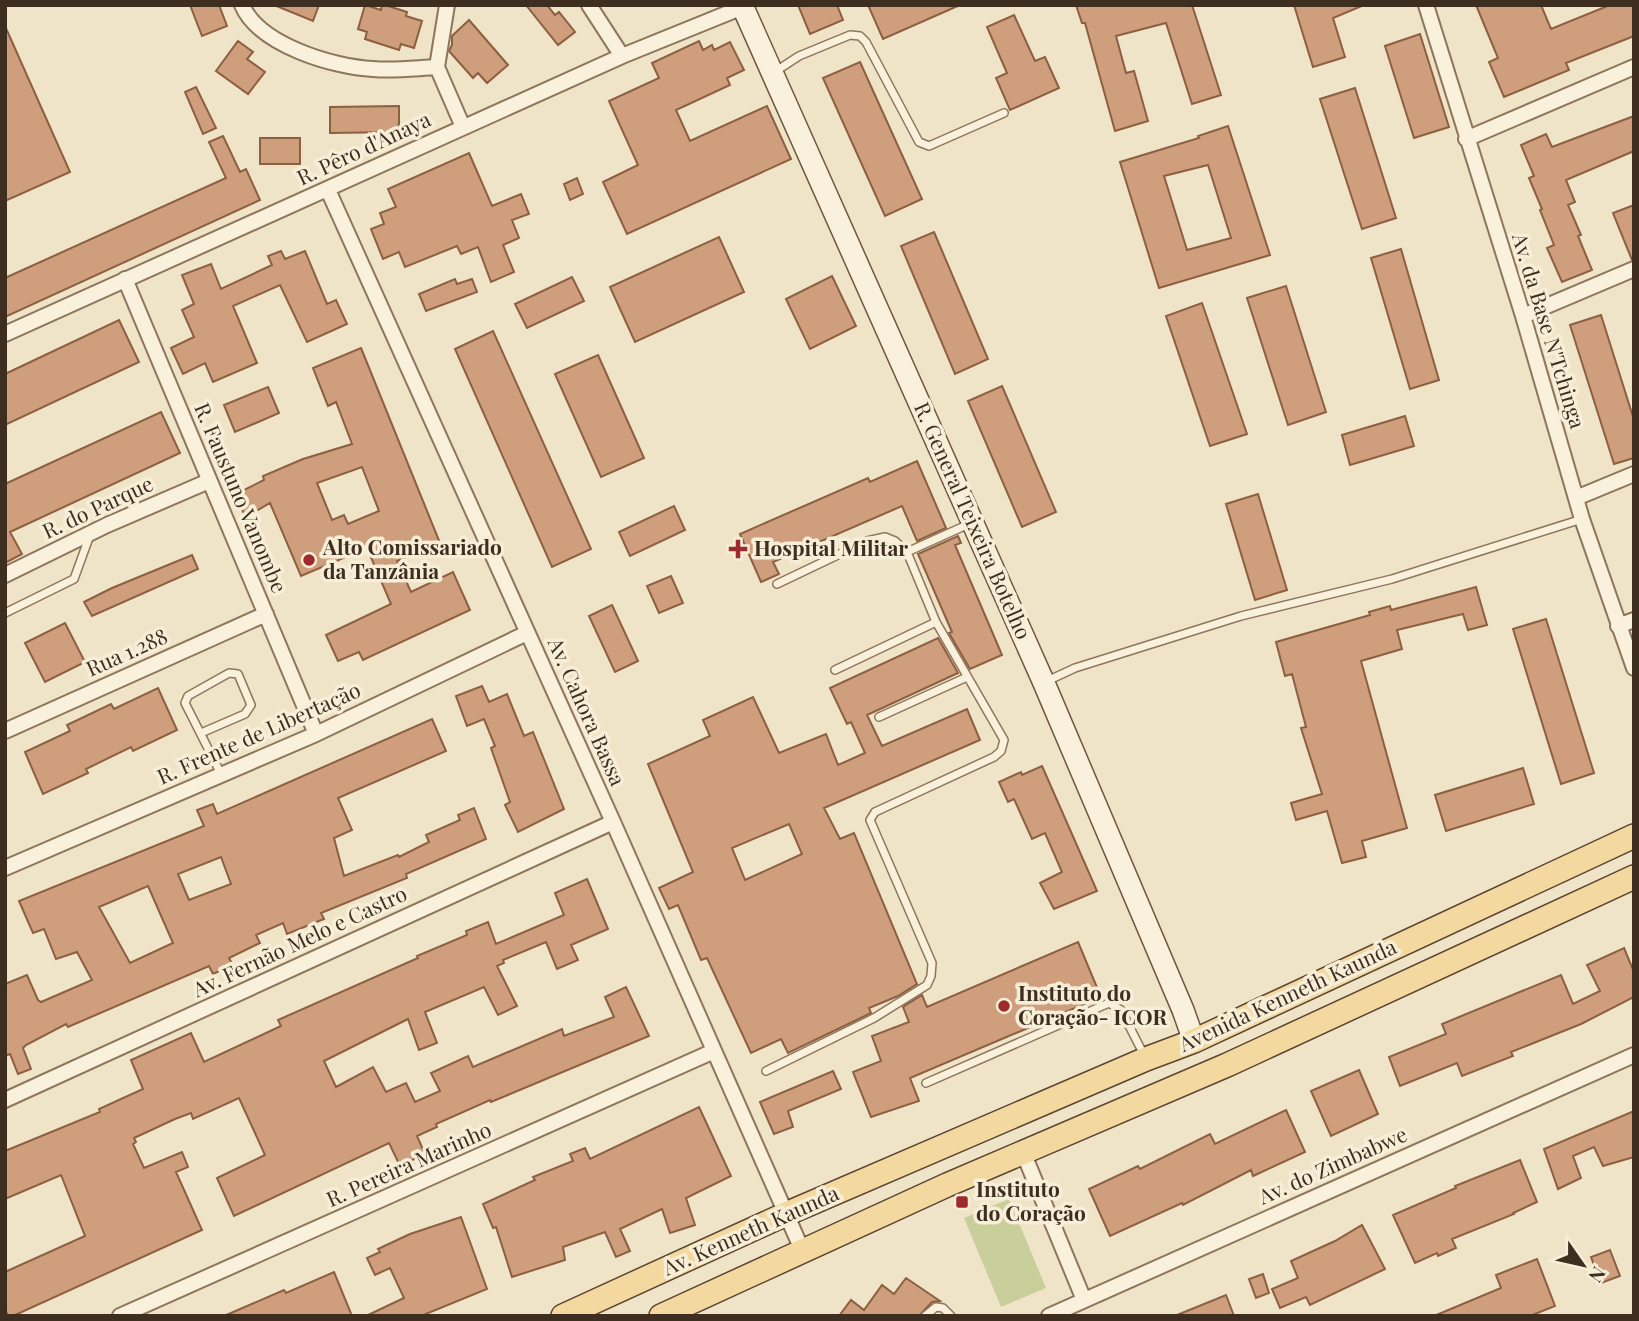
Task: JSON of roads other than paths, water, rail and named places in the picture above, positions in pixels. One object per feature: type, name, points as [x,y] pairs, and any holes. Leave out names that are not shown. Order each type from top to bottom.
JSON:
[{"type":"main road","name":"Avenida Kenneth Kaunda","points":[[940,1149],[1146,1059],[1194,1041],[1634,836]]},
{"type":"main road","name":"Avenida Kenneth Kaunda","points":[[947,1185],[1227,1065],[1634,877]]},
{"type":"main road","name":"Av. Kenneth Kaunda","points":[[563,1316],[786,1214],[940,1149]]},
{"type":"main road","name":"Av. Kenneth Kaunda","points":[[661,1316],[947,1185]]},
{"type":"street","points":[[242,5],[246,13],[272,37],[305,55],[372,69],[437,67]]},
{"type":"street","points":[[447,5],[437,67],[463,127]]},
{"type":"street","points":[[589,5],[622,56]]},
{"type":"street","name":"Av. da Base N'Tchinga","points":[[1426,5],[1523,316],[1582,519],[1634,668]]},
{"type":"street","name":"R. Pêro d'Anaya","points":[[5,334],[622,56],[742,6]]},
{"type":"street","name":"R. General Teixeira Botelho","points":[[742,6],[1044,683],[1194,1041]]},
{"type":"street","points":[[1466,139],[1634,67]]},
{"type":"street","name":"Av. Cahora Bassa","points":[[328,190],[803,1252]]},
{"type":"street","points":[[1523,316],[1634,269]]},
{"type":"street","name":"R. Faustuno Vanombe","points":[[125,279],[316,733]]},
{"type":"street","points":[[1576,498],[1634,474]]},
{"type":"street","name":"R. do Parque","points":[[5,575],[209,481]]},
{"type":"street","name":"Rua 1.288","points":[[5,731],[266,614]]},
{"type":"street","points":[[1619,626],[1634,620]]},
{"type":"street","name":"R. Frente de Libertação","points":[[5,868],[316,733],[527,633]]},
{"type":"street","name":"Av. Fernão Melo e Castro","points":[[5,1100],[612,822]]},
{"type":"street","name":"R. Pereira Marinho","points":[[120,1316],[714,1051]]},
{"type":"street","name":"Av. do Zimbabwe","points":[[1049,1316],[1634,1055]]},
{"type":"street","points":[[1023,1152],[1084,1300]]},
{"type":"lane","points":[[773,73],[800,56],[850,35],[860,36],[866,42],[923,145],[929,146],[1004,113]]},
{"type":"lane","points":[[1044,683],[1075,668],[1241,616],[1392,579],[1582,519]]},
{"type":"lane","points":[[907,552],[973,522]]},
{"type":"lane","points":[[5,613],[74,579],[90,534]]},
{"type":"lane","points":[[766,1071],[874,1018],[927,985],[932,963],[870,820],[875,812],[994,757],[1000,751],[1004,740],[936,622],[907,552],[895,541],[885,537],[867,541],[777,584]]},
{"type":"lane","points":[[835,670],[936,622]]},
{"type":"lane","points":[[201,733],[245,714],[251,705],[238,674],[229,673],[188,695],[185,702],[221,774]]},
{"type":"lane","points":[[879,717],[967,677]]},
{"type":"lane","points":[[926,1083],[1109,1003],[1121,1010],[1146,1059]]},
{"type":"lane","points":[[925,1316],[936,1307],[943,1308],[951,1316]]},
{"type":"place","name":"Hospital Militar","points":[[738,549]]},
{"type":"place","name":"Alto Comissariado da Tanzânia","points":[[309,560]]},
{"type":"place","name":"Instituto do Coração- ICOR","points":[[1004,1006]]},
{"type":"place","name":"Instituto do Coração","points":[[962,1202]]}]
